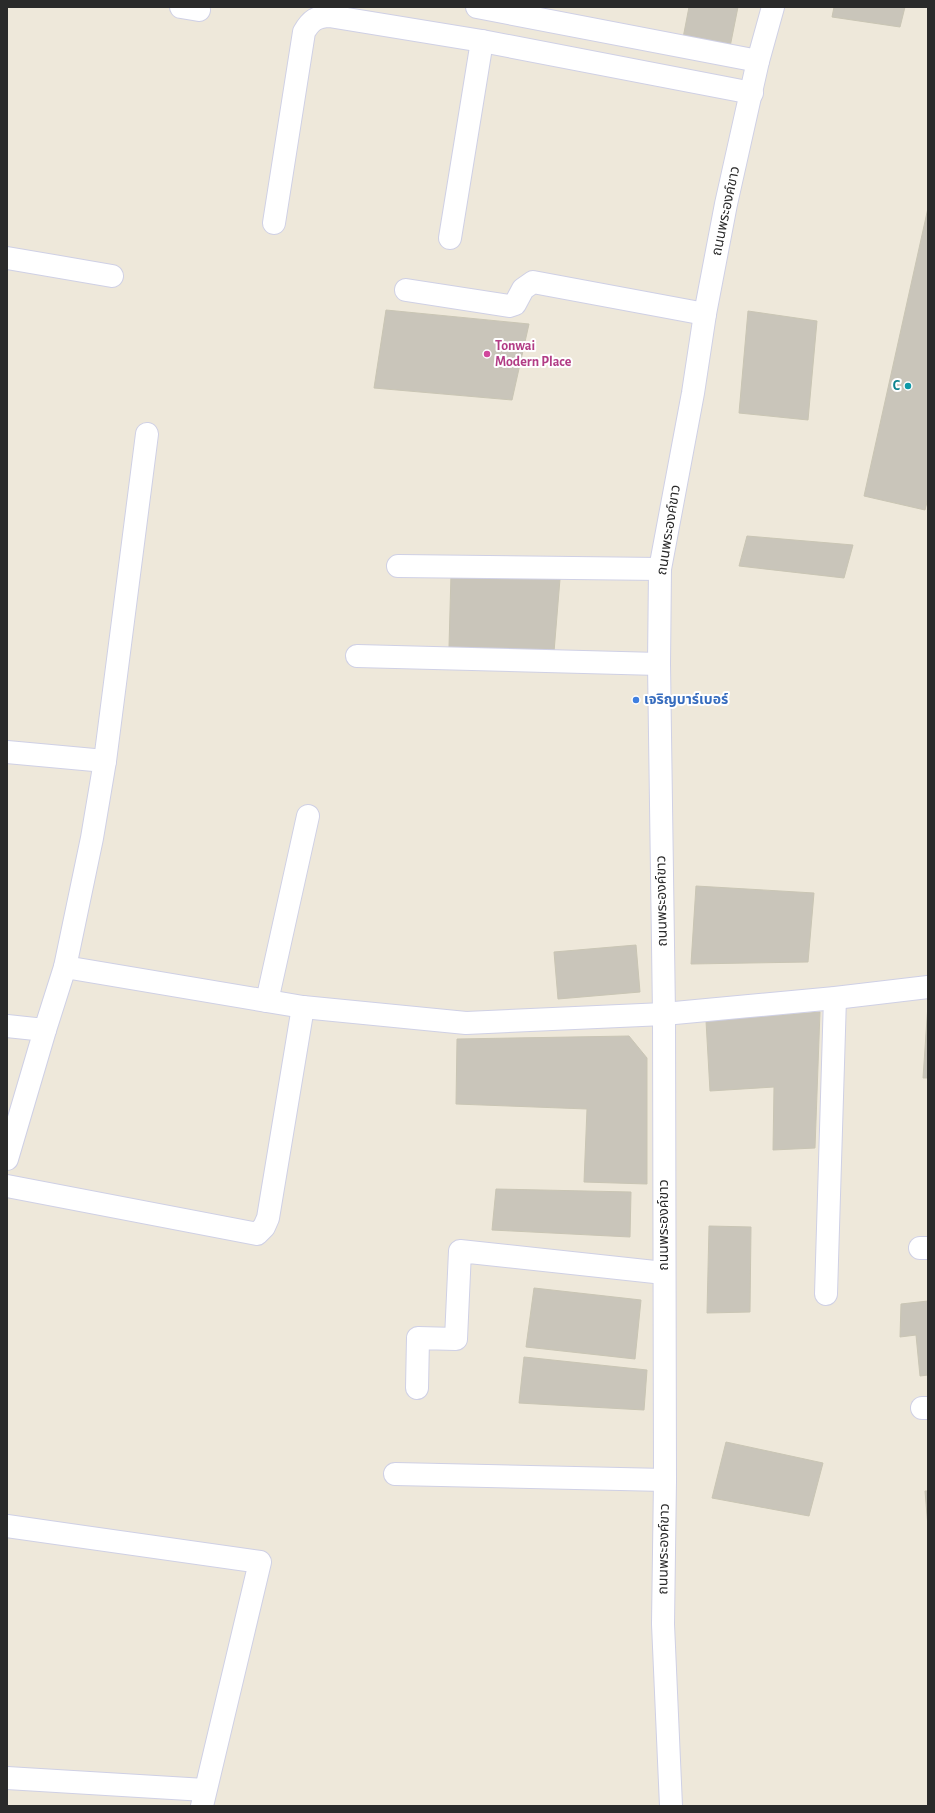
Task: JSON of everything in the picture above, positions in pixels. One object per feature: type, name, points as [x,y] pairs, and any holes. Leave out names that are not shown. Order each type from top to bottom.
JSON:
[{"type":"street","points":[[477,7],[758,61]]},
{"type":"street","name":"ถนนพระองค์ขาว","points":[[671,1806],[663,1624],[665,1480],[664,1014],[659,664],[660,569],[726,204],[758,61],[773,7]]},
{"type":"street","points":[[274,222],[304,32],[310,22],[317,17],[329,16],[482,41],[752,93]]},
{"type":"street","points":[[450,238],[482,41]]},
{"type":"street","points":[[7,258],[112,276]]},
{"type":"street","points":[[406,290],[509,306],[515,304],[523,289],[533,282],[705,314]]},
{"type":"street","points":[[7,1160],[65,967],[92,838],[105,762],[147,434]]},
{"type":"street","points":[[398,566],[660,569]]},
{"type":"street","points":[[356,656],[659,664]]},
{"type":"street","points":[[7,752],[105,762]]},
{"type":"street","points":[[267,1001],[308,816]]},
{"type":"street","points":[[65,967],[303,1007],[466,1023],[664,1014],[835,998],[928,987]]},
{"type":"street","points":[[826,1294],[835,998]]},
{"type":"street","points":[[7,1186],[257,1234],[264,1227],[268,1218],[303,1007]]},
{"type":"street","points":[[7,1026],[45,1030]]},
{"type":"street","points":[[417,1388],[418,1338],[456,1339],[460,1251],[664,1273]]},
{"type":"street","points":[[395,1474],[665,1480]]},
{"type":"street","points":[[7,1526],[260,1562],[204,1798],[7,1778]]},
{"type":"building","points":[[689,7],[738,7],[730,47],[683,38]]},
{"type":"building","points":[[834,7],[905,7],[900,27],[832,17]]},
{"type":"building","name":"C","points":[[928,208],[928,498],[925,510],[864,496]]},
{"type":"building","points":[[386,310],[529,324],[512,400],[374,388]]},
{"type":"building","points":[[748,311],[817,321],[808,420],[739,413]]},
{"type":"building","points":[[747,536],[853,545],[844,578],[739,566]]},
{"type":"building","points":[[451,574],[560,579],[554,652],[449,647]]},
{"type":"building","points":[[696,886],[814,893],[808,962],[691,964]]},
{"type":"building","points":[[636,945],[640,992],[558,999],[554,952]]},
{"type":"building","points":[[928,1004],[928,1078],[923,1078]]},
{"type":"building","points":[[820,1012],[815,1148],[773,1150],[774,1087],[710,1091],[706,1021]]},
{"type":"building","points":[[629,1036],[647,1058],[647,1184],[584,1182],[587,1109],[456,1104],[457,1039]]},
{"type":"building","points":[[496,1189],[631,1192],[630,1237],[492,1230]]},
{"type":"building","points":[[709,1226],[751,1227],[750,1312],[707,1313]]},
{"type":"building","points":[[534,1288],[641,1300],[635,1359],[526,1347]]},
{"type":"building","points":[[928,1301],[928,1375],[920,1376],[916,1335],[900,1337],[901,1304]]},
{"type":"building","points":[[524,1357],[647,1370],[644,1410],[519,1403]]},
{"type":"building","points":[[726,1442],[823,1463],[809,1516],[712,1498]]},
{"type":"building","points":[[925,1491],[928,1491],[928,1527]]},
{"type":"place","name":"Tonwai Modern Place","points":[[487,354]]},
{"type":"place","name":"C","points":[[908,386]]},
{"type":"place","name":"เจริญบาร์เบอร์","points":[[636,700]]}]
